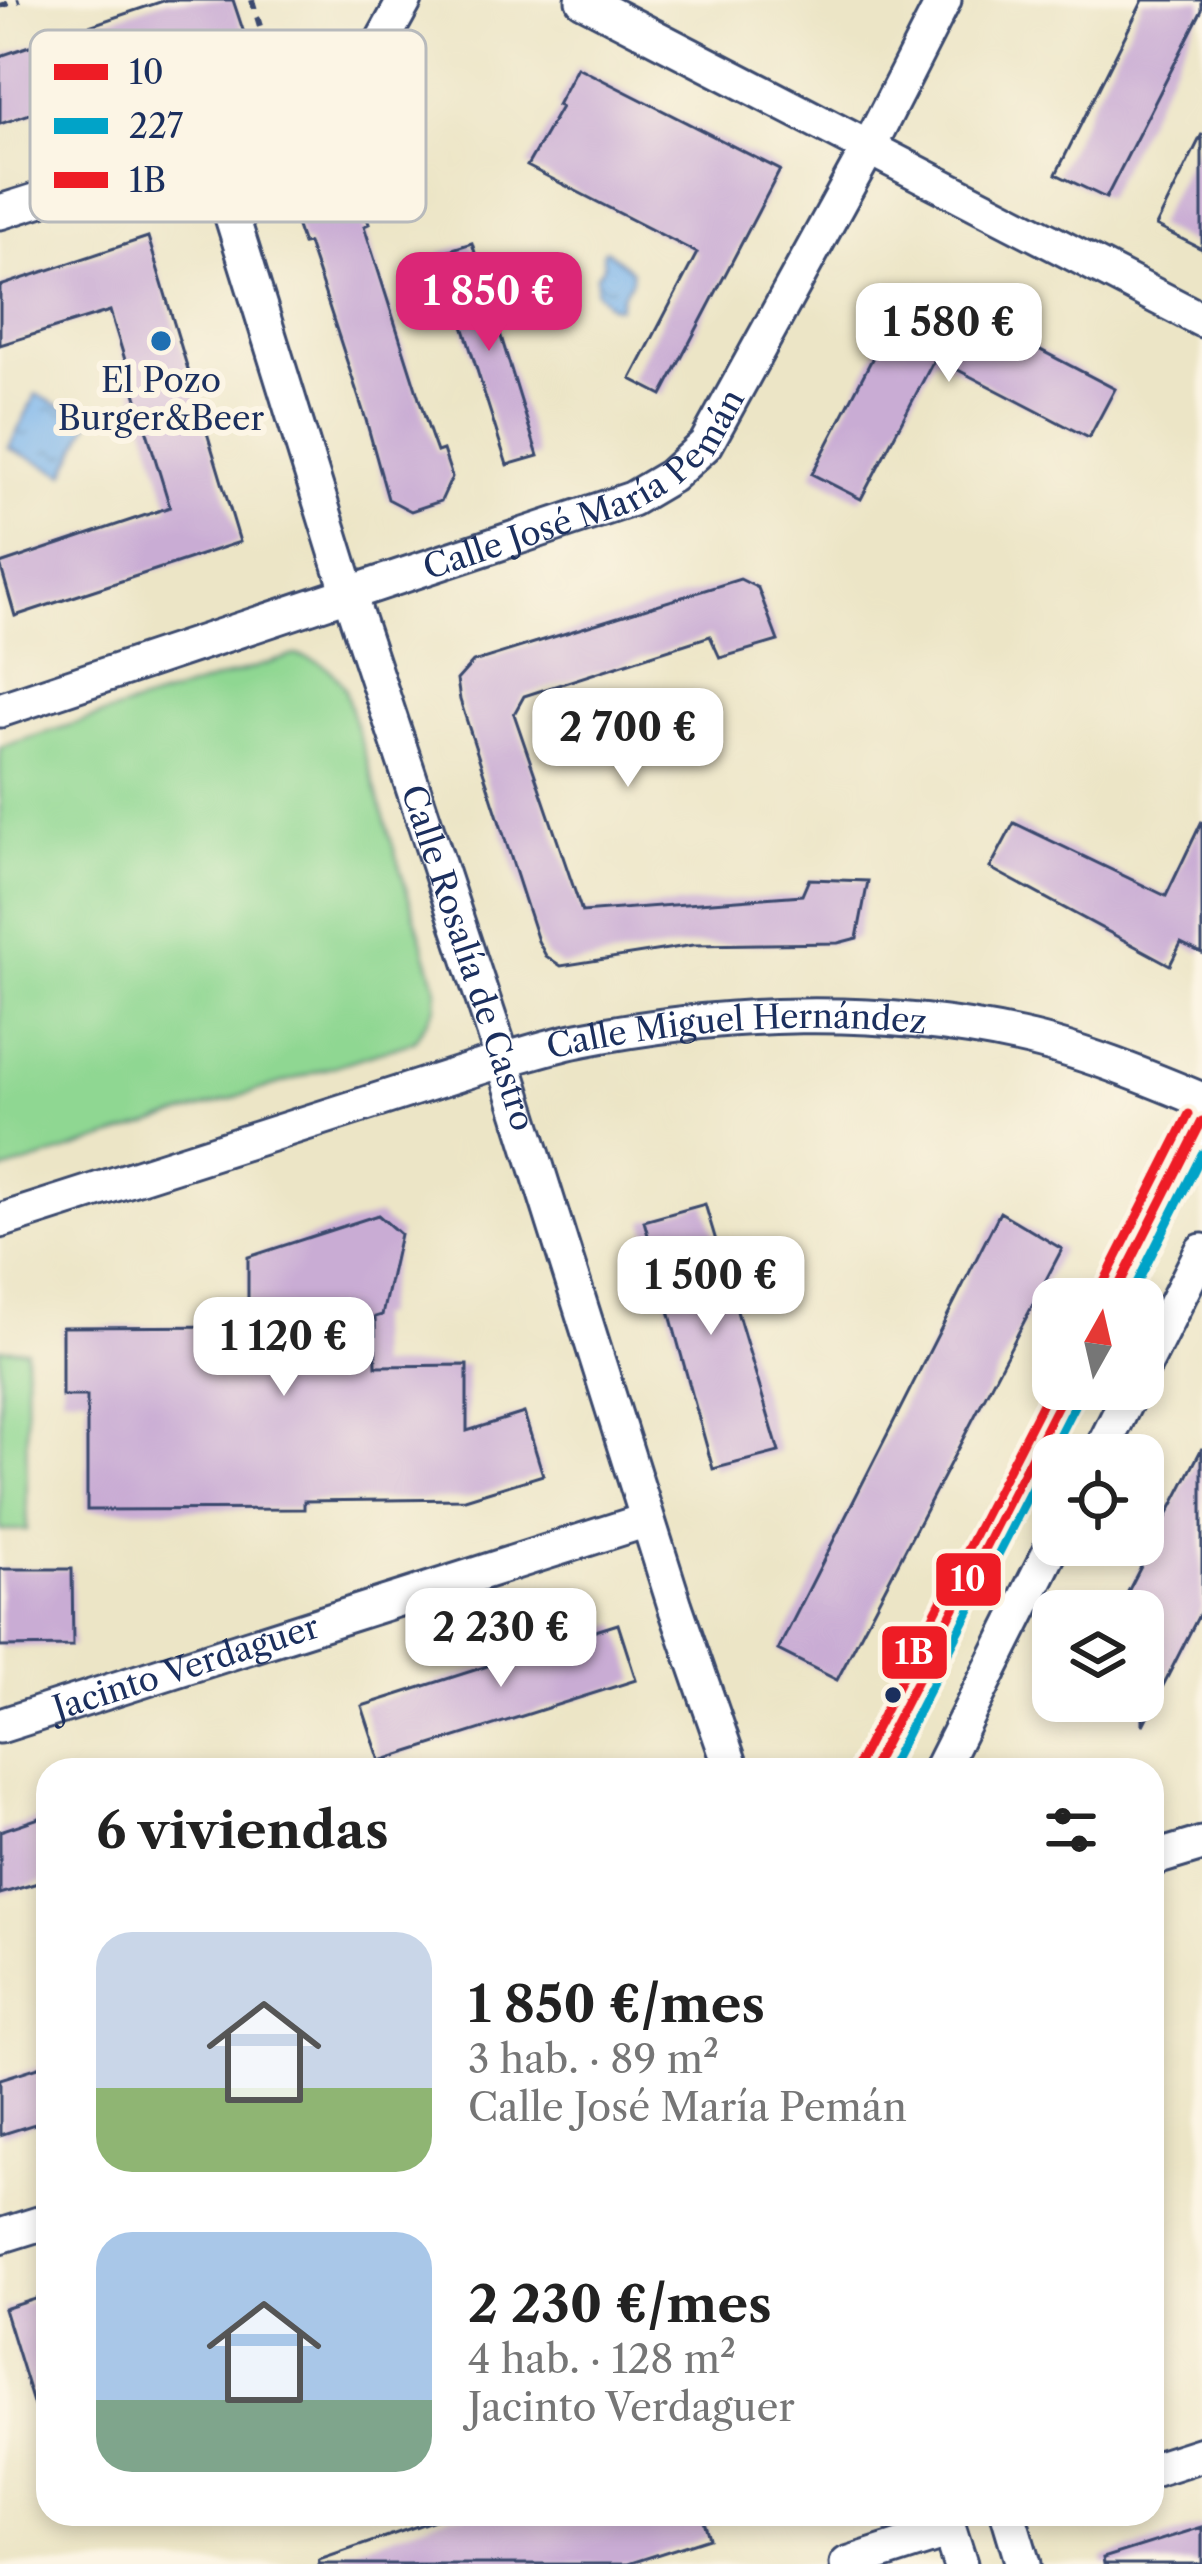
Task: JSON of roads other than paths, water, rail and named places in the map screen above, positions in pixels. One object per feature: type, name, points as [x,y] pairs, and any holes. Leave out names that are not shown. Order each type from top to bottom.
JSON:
[{"type":"street","points":[[388,30],[405,0]]},
{"type":"street","points":[[583,0],[1202,320]]},
{"type":"street","name":"Calle José María Pemán","points":[[0,710],[632,499],[671,476],[706,444],[944,0]]},
{"type":"street","points":[[0,212],[30,203]]},
{"type":"street","name":"Calle Rosalía de Castro","points":[[234,222],[727,1758]]},
{"type":"street","name":"Calle Miguel Hernández","points":[[0,1221],[503,1060],[582,1039],[732,1018],[877,1016],[1022,1037],[1139,1074],[1202,1100]]},
{"type":"street","points":[[1123,1278],[1202,1121]]},
{"type":"street","points":[[1164,1326],[1202,1251]]},
{"type":"street","points":[[877,1758],[1055,1410]]},
{"type":"street","name":"Jacinto Verdaguer","points":[[0,1726],[647,1520]]},
{"type":"street","points":[[946,1758],[1043,1566]]},
{"type":"street","points":[[1164,1855],[1202,1844]]},
{"type":"street","points":[[0,2236],[36,2225]]},
{"type":"street","points":[[1164,2466],[1202,2454]]},
{"type":"street","points":[[847,2564],[940,2526]]},
{"type":"street","points":[[948,2526],[960,2564]]},
{"type":"street","points":[[1014,2526],[1023,2564]]},
{"type":"water","points":[[606,250],[632,271],[619,307],[610,306],[596,291]]},
{"type":"water","points":[[36,394],[90,421],[65,474],[9,448]]},
{"type":"place","name":"El Pozo Burger&Beer","points":[[161,341]]}]
